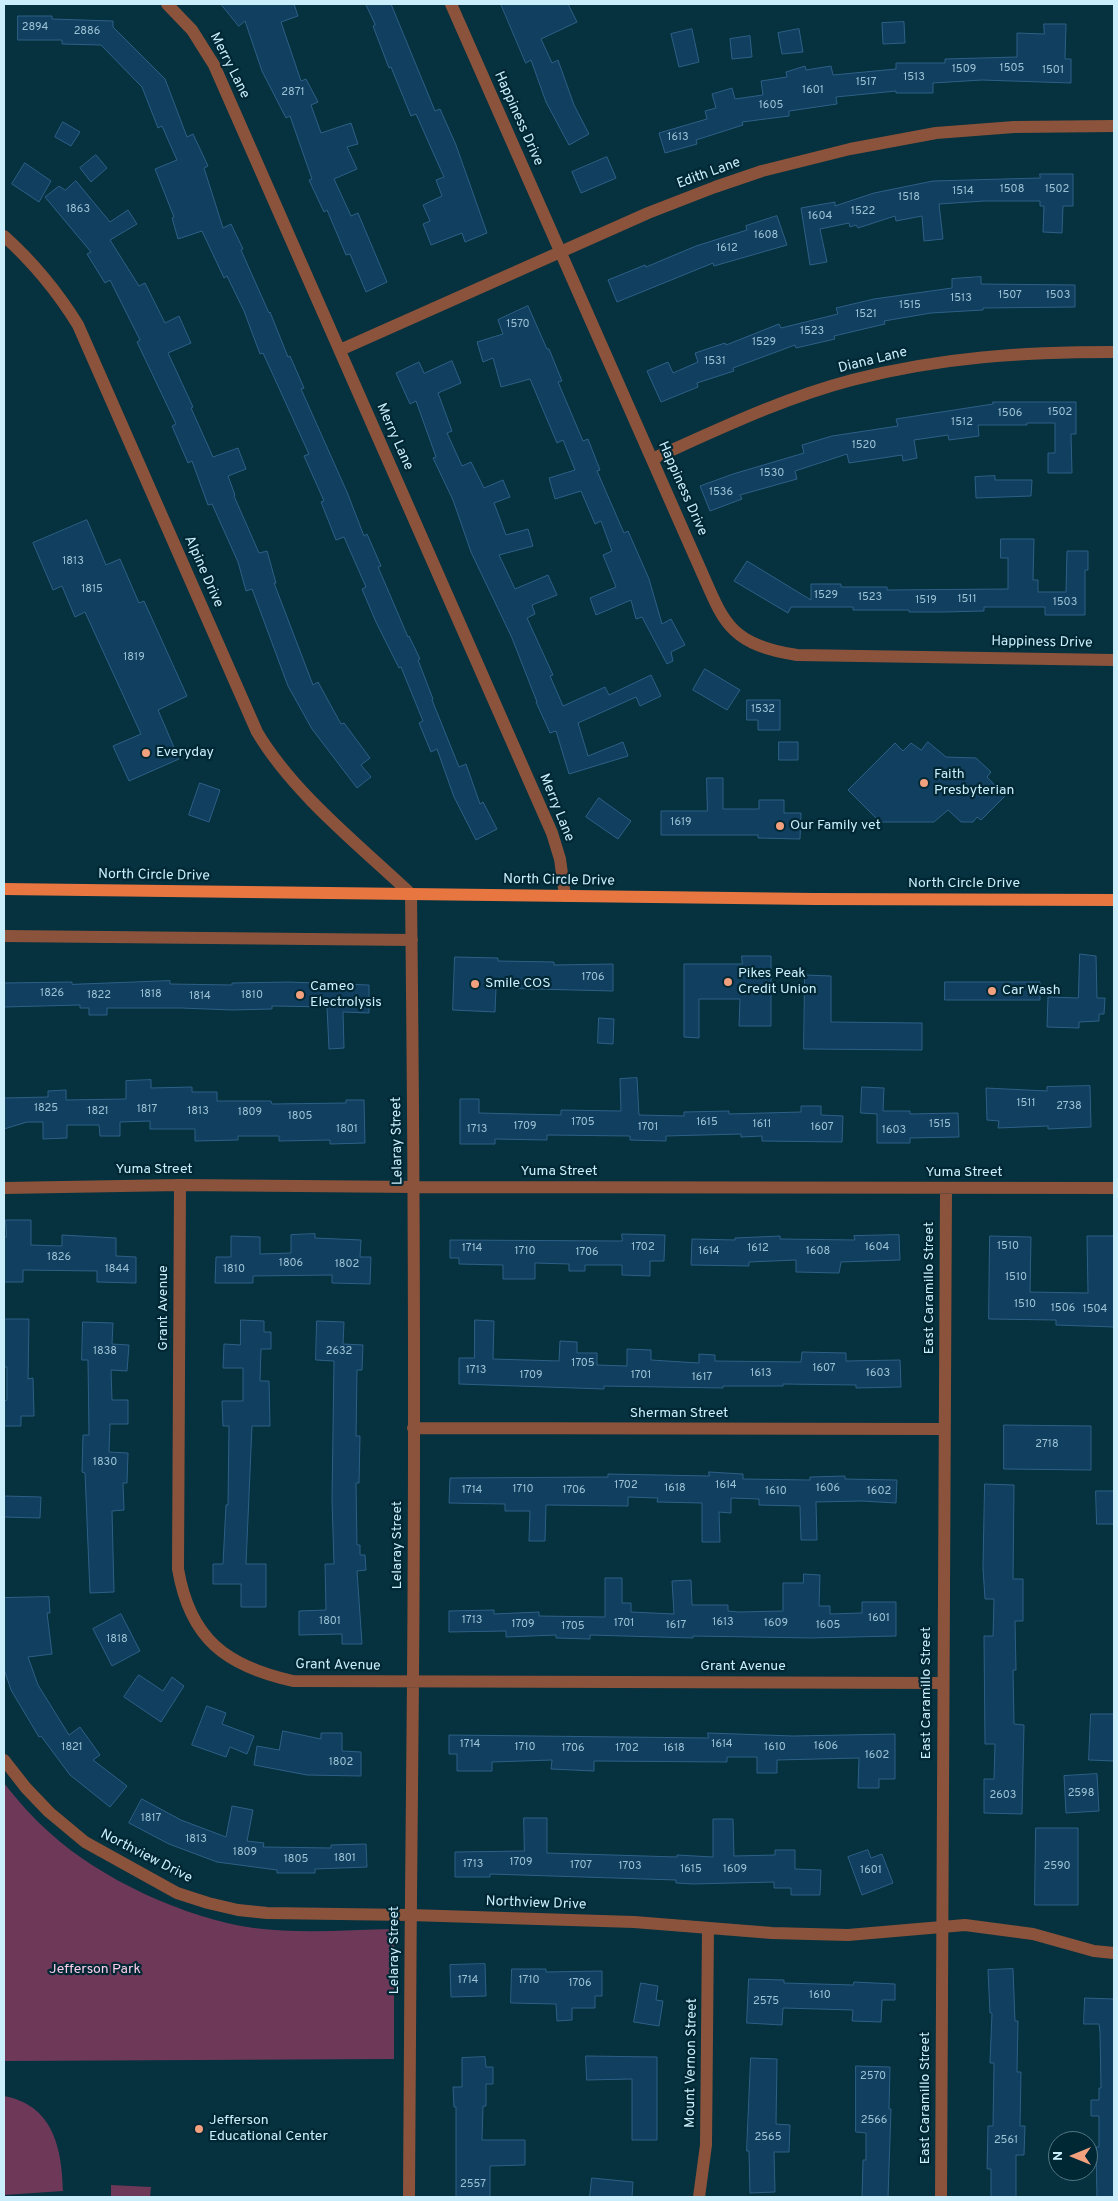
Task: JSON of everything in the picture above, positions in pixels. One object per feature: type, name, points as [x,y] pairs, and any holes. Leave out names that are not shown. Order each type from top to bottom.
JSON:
[{"type":"main road","name":"North Circle Drive","points":[[4,889],[1114,900]]},
{"type":"street","name":"Merry Lane","points":[[167,4],[192,30],[214,64],[552,833],[560,859],[565,896]]},
{"type":"street","name":"Happiness Drive","points":[[451,4],[720,611],[729,627],[743,639],[757,646],[776,652],[797,655],[1114,660]]},
{"type":"street","name":"Edith Lane","points":[[340,350],[561,254],[648,213],[714,187],[762,171],[850,149],[936,133],[974,129],[1114,126]]},
{"type":"street","name":"Alpine Drive","points":[[4,236],[27,257],[49,282],[78,325],[257,732],[269,753],[284,773],[304,793],[411,894]]},
{"type":"street","name":"Diana Lane","points":[[652,458],[776,405],[851,380],[933,362],[1011,353],[1114,352]]},
{"type":"street","name":"Lelaray Street","points":[[409,2197],[410,1915],[414,1681],[414,1187],[411,894]]},
{"type":"street","points":[[4,936],[412,940]]},
{"type":"street","name":"Yuma Street","points":[[4,1188],[180,1185],[1114,1188]]},
{"type":"street","name":"Grant Avenue","points":[[180,1185],[178,1569],[182,1593],[192,1618],[207,1640],[225,1654],[247,1667],[269,1676],[293,1681],[942,1683]]},
{"type":"street","name":"East Caramillo Street","points":[[941,2197],[942,1683],[946,1188]]},
{"type":"street","name":"Sherman Street","points":[[414,1428],[945,1430]]},
{"type":"street","name":"Northview Drive","points":[[4,1760],[26,1788],[49,1812],[85,1842],[177,1893],[208,1903],[267,1913],[410,1915],[634,1922],[772,1933],[848,1935],[965,1926],[1033,1934],[1094,1951],[1114,1953]]},
{"type":"street","name":"Mount Vernon Street","points":[[699,2197],[706,2146],[708,1928]]},
{"type":"green space","name":"Jefferson Park","points":[[4,1783],[20,1803],[70,1850],[119,1881],[173,1906],[228,1923],[271,1930],[394,1929],[394,2059],[4,2061]]},
{"type":"green space","points":[[4,2096],[21,2101],[34,2109],[44,2119],[57,2144],[63,2191],[4,2195]]},
{"type":"green space","points":[[111,2185],[151,2187],[150,2197],[111,2197]]},
{"type":"building","points":[[221,4],[294,4],[298,16],[281,22],[301,81],[306,79],[318,102],[311,105],[321,133],[351,123],[358,144],[347,147],[357,169],[334,179],[351,216],[358,213],[387,282],[366,292],[350,254],[346,255],[327,210],[324,212],[309,180],[312,179],[290,116],[286,118],[262,71],[245,21],[239,26]]},
{"type":"building","points":[[366,4],[391,4],[435,111],[440,109],[456,145],[487,233],[465,242],[462,233],[431,245],[423,224],[430,221],[423,205],[442,196],[436,180],[444,177],[416,114],[411,116],[391,67],[389,68]]},
{"type":"building","points":[[501,4],[568,4],[577,22],[541,39],[552,63],[558,60],[574,105],[589,134],[569,145],[546,102],[531,60],[526,63]]},
{"type":"building","points":[[18,16],[52,16],[52,19],[113,21],[113,27],[165,79],[187,137],[193,134],[208,166],[204,168],[223,228],[231,224],[243,249],[241,250],[270,312],[288,357],[290,356],[304,388],[301,389],[347,492],[364,536],[367,534],[381,566],[378,567],[408,637],[420,659],[418,660],[432,700],[459,767],[466,764],[480,804],[483,802],[497,829],[476,840],[454,797],[437,749],[431,752],[419,723],[423,721],[401,667],[399,668],[376,622],[362,589],[366,587],[344,537],[336,540],[321,502],[324,501],[304,456],[309,454],[263,353],[260,354],[244,311],[227,276],[224,278],[202,231],[178,239],[172,218],[174,217],[155,169],[177,160],[162,126],[158,128],[142,87],[101,45],[62,44],[62,40],[18,40]]},
{"type":"building","points":[[904,22],[905,43],[883,44],[882,23]]},
{"type":"building","points":[[1044,24],[1066,24],[1065,59],[1071,59],[1071,83],[982,80],[933,83],[933,93],[896,93],[896,91],[836,97],[837,104],[789,111],[789,116],[742,122],[743,125],[696,140],[697,144],[665,153],[659,133],[707,119],[705,111],[716,108],[712,94],[732,88],[735,99],[763,95],[761,81],[787,77],[786,72],[805,66],[806,70],[831,66],[833,75],[896,69],[896,63],[945,63],[945,59],[1017,57],[1017,33],[1044,34]]},
{"type":"building","points":[[692,29],[699,62],[679,67],[671,34]]},
{"type":"building","points":[[799,29],[803,52],[782,54],[778,33]]},
{"type":"building","points":[[750,36],[752,57],[732,59],[730,39]]},
{"type":"building","points":[[63,122],[80,132],[71,146],[55,137]]},
{"type":"building","points":[[96,155],[107,168],[91,182],[80,168]]},
{"type":"building","points":[[607,157],[616,178],[581,193],[572,172]]},
{"type":"building","points":[[25,163],[51,181],[39,202],[12,184]]},
{"type":"building","points":[[1040,174],[1073,174],[1073,206],[1063,206],[1062,233],[1043,232],[1044,206],[1040,206],[1040,201],[984,201],[939,204],[943,239],[924,241],[922,216],[896,221],[895,216],[858,228],[856,225],[850,227],[849,223],[820,229],[827,262],[810,265],[801,208],[835,202],[835,206],[874,193],[933,181],[1040,178]]},
{"type":"building","points":[[76,181],[110,222],[128,210],[137,224],[110,240],[139,286],[145,283],[165,323],[179,316],[191,343],[168,353],[193,407],[191,408],[213,457],[238,448],[246,469],[228,476],[234,496],[259,553],[267,551],[276,583],[274,583],[313,685],[318,682],[341,724],[344,723],[370,758],[361,765],[371,777],[357,788],[312,729],[288,686],[252,589],[246,591],[238,562],[212,504],[208,505],[192,461],[188,463],[172,426],[176,424],[137,342],[140,340],[110,280],[105,283],[87,254],[91,252],[45,197],[59,186],[65,190]]},
{"type":"building","points":[[777,216],[787,245],[714,266],[713,263],[617,302],[608,280],[645,265],[646,267],[696,246],[747,230],[746,226]]},
{"type":"building","points":[[981,277],[981,284],[1075,285],[1075,307],[983,308],[983,310],[931,313],[884,321],[885,324],[834,336],[835,339],[796,348],[795,345],[733,368],[734,371],[697,383],[698,387],[661,402],[647,371],[668,362],[673,373],[698,362],[695,353],[725,343],[726,345],[779,324],[781,328],[838,314],[836,308],[874,299],[952,288],[952,279]]},
{"type":"building","points":[[528,306],[547,349],[549,349],[562,381],[558,382],[583,441],[588,439],[600,470],[597,471],[624,533],[628,531],[649,579],[662,624],[671,619],[685,645],[671,652],[673,661],[667,664],[642,617],[636,619],[631,600],[596,615],[590,598],[616,587],[603,555],[612,551],[601,521],[595,524],[581,491],[555,499],[549,478],[575,470],[563,440],[557,443],[530,379],[501,387],[493,358],[483,362],[477,342],[503,334],[498,320]]},
{"type":"building","points":[[452,361],[461,383],[438,393],[452,431],[447,433],[462,466],[471,462],[484,488],[503,480],[510,497],[494,503],[506,535],[528,529],[533,546],[499,555],[515,589],[548,575],[557,595],[532,605],[535,614],[527,618],[553,675],[550,676],[563,706],[605,687],[609,695],[651,675],[661,696],[640,706],[636,697],[578,723],[588,756],[623,742],[628,756],[569,774],[556,731],[550,733],[536,702],[512,638],[471,552],[453,500],[433,458],[436,457],[416,401],[410,404],[396,373],[419,362],[424,373]]},
{"type":"building","points":[[993,402],[1076,402],[1076,434],[1071,434],[1072,473],[1048,473],[1048,453],[1055,453],[1055,423],[1027,423],[1027,425],[978,425],[979,436],[949,440],[948,435],[914,440],[917,458],[903,461],[902,455],[849,463],[847,454],[795,471],[797,479],[740,495],[742,499],[710,511],[700,486],[804,453],[802,445],[832,436],[898,426],[896,419],[993,404]]},
{"type":"building","points":[[995,476],[995,480],[1032,480],[1031,496],[976,498],[975,477]]},
{"type":"building","points":[[87,520],[106,565],[120,559],[139,603],[144,601],[187,696],[158,710],[179,759],[129,781],[113,746],[141,734],[85,612],[75,617],[62,586],[53,590],[33,543]]},
{"type":"building","points":[[1001,539],[1034,539],[1033,580],[1038,580],[1038,592],[1066,592],[1067,551],[1088,551],[1088,570],[1085,570],[1085,615],[1045,615],[1045,607],[984,607],[984,611],[909,612],[909,610],[853,610],[853,607],[791,607],[788,613],[734,581],[747,561],[811,600],[811,584],[841,584],[841,587],[887,587],[887,590],[1008,589],[1008,558],[1001,558]]},
{"type":"building","points":[[705,669],[740,690],[727,710],[693,690]]},
{"type":"building","points":[[747,700],[780,700],[780,730],[758,730],[758,720],[747,720]]},
{"type":"building","points":[[779,742],[798,742],[798,760],[779,760]]},
{"type":"building","name":"Faith Presbyterian","points":[[928,742],[946,757],[976,758],[991,772],[987,777],[1005,796],[981,820],[977,817],[973,822],[961,822],[948,810],[934,822],[880,822],[848,790],[895,743],[903,751],[911,743],[921,750]]},
{"type":"building","points":[[707,778],[723,778],[723,809],[759,809],[759,800],[784,800],[784,813],[801,813],[800,839],[758,838],[758,835],[661,835],[661,811],[707,811]]},
{"type":"building","points":[[200,783],[220,790],[209,822],[189,815]]},
{"type":"building","points":[[599,798],[631,821],[618,839],[586,817]]},
{"type":"building","points":[[1080,954],[1096,956],[1097,998],[1105,998],[1104,1014],[1099,1014],[1099,1021],[1079,1022],[1079,1028],[1047,1027],[1048,997],[1078,998]]},
{"type":"building","name":"Pikes Peak Credit Union","points":[[742,956],[771,956],[771,1026],[739,1026],[740,999],[699,999],[699,1038],[684,1037],[684,964],[742,964]]},
{"type":"building","points":[[455,957],[498,958],[498,961],[554,962],[554,965],[613,964],[613,991],[496,988],[495,1012],[453,1010]]},
{"type":"building","points":[[805,975],[831,976],[831,1022],[922,1023],[922,1050],[804,1049]]},
{"type":"building","points":[[170,981],[170,984],[232,985],[232,983],[288,982],[369,985],[369,1013],[343,1012],[344,1048],[329,1049],[327,1007],[272,1006],[272,1009],[233,1010],[107,1008],[107,1015],[89,1015],[89,1008],[80,1008],[80,1005],[4,1007],[4,983],[72,982],[72,984]]},
{"type":"building","name":"Car Wash","points":[[945,982],[1040,982],[1040,1000],[945,1000]]},
{"type":"building","points":[[599,1018],[614,1019],[613,1044],[598,1043]]},
{"type":"building","points":[[637,1078],[639,1115],[684,1116],[684,1112],[729,1111],[729,1114],[801,1112],[801,1106],[821,1106],[821,1115],[843,1116],[842,1142],[762,1141],[762,1136],[741,1137],[741,1134],[666,1136],[666,1141],[630,1140],[630,1136],[547,1135],[547,1140],[495,1139],[495,1144],[460,1144],[460,1099],[479,1099],[479,1113],[561,1115],[561,1110],[621,1111],[620,1079]]},
{"type":"building","points":[[151,1080],[151,1088],[192,1087],[192,1092],[217,1092],[217,1101],[271,1101],[272,1104],[346,1103],[346,1100],[364,1100],[365,1143],[330,1144],[330,1140],[279,1141],[279,1136],[238,1136],[238,1140],[195,1141],[195,1129],[150,1129],[150,1121],[120,1122],[120,1136],[100,1136],[99,1125],[67,1125],[67,1138],[43,1139],[43,1122],[27,1122],[4,1129],[4,1098],[48,1097],[48,1091],[66,1090],[66,1100],[126,1099],[126,1081]]},
{"type":"building","points":[[1090,1086],[1091,1127],[1048,1129],[1048,1126],[998,1128],[999,1121],[987,1120],[986,1088],[1047,1091],[1047,1087]]},
{"type":"building","points":[[862,1087],[884,1088],[883,1111],[910,1111],[910,1114],[958,1113],[959,1137],[910,1138],[910,1143],[877,1143],[877,1114],[861,1113]]},
{"type":"building","points":[[6,1220],[31,1220],[31,1245],[62,1246],[62,1235],[116,1238],[116,1256],[136,1257],[136,1283],[97,1282],[97,1271],[23,1270],[23,1282],[4,1282]]},
{"type":"building","points":[[315,1234],[315,1238],[361,1240],[360,1257],[371,1257],[370,1284],[332,1283],[332,1275],[253,1276],[253,1283],[215,1283],[216,1257],[231,1257],[231,1236],[260,1237],[260,1254],[291,1253],[291,1235]]},
{"type":"building","points":[[622,1234],[665,1235],[664,1261],[650,1261],[650,1276],[622,1275],[622,1265],[585,1265],[585,1271],[569,1271],[569,1264],[535,1263],[535,1279],[503,1279],[503,1265],[459,1264],[459,1258],[450,1258],[450,1240],[622,1241]]},
{"type":"building","points":[[899,1235],[900,1260],[841,1262],[839,1273],[796,1272],[796,1260],[749,1262],[749,1266],[691,1265],[692,1239],[735,1240],[735,1238],[780,1236],[780,1239],[855,1240],[854,1236]]},
{"type":"building","points":[[990,1236],[1031,1237],[1030,1292],[1088,1293],[1087,1236],[1114,1236],[1114,1327],[1056,1325],[1056,1320],[989,1319]]},
{"type":"building","points":[[4,1319],[29,1319],[28,1379],[33,1378],[34,1416],[21,1416],[21,1426],[4,1426],[4,1401],[7,1400],[7,1367],[4,1367]]},
{"type":"building","points":[[241,1320],[264,1321],[264,1332],[271,1332],[271,1349],[261,1349],[260,1381],[269,1381],[270,1426],[252,1426],[246,1564],[266,1564],[266,1607],[241,1607],[241,1584],[213,1584],[213,1564],[223,1564],[226,1505],[228,1505],[229,1426],[223,1426],[222,1401],[243,1401],[243,1368],[223,1368],[224,1344],[240,1345]]},
{"type":"building","points":[[475,1320],[494,1321],[493,1359],[559,1361],[560,1341],[577,1342],[577,1353],[597,1353],[597,1365],[627,1366],[627,1349],[651,1350],[651,1360],[699,1363],[699,1354],[715,1355],[715,1361],[801,1362],[802,1352],[846,1353],[846,1361],[900,1360],[901,1387],[856,1388],[856,1385],[783,1384],[783,1386],[723,1386],[723,1388],[604,1386],[604,1389],[459,1384],[459,1358],[474,1358]]},
{"type":"building","points":[[317,1321],[344,1322],[343,1344],[363,1345],[362,1370],[357,1370],[356,1436],[360,1436],[359,1483],[356,1483],[357,1545],[360,1545],[360,1555],[365,1555],[366,1570],[357,1571],[362,1644],[342,1644],[342,1634],[299,1635],[299,1611],[326,1610],[325,1564],[334,1564],[332,1500],[334,1361],[316,1360]]},
{"type":"building","points":[[83,1322],[113,1323],[112,1344],[129,1345],[127,1371],[111,1370],[112,1400],[128,1400],[128,1424],[110,1424],[109,1452],[128,1453],[127,1483],[123,1483],[124,1510],[112,1511],[114,1592],[90,1593],[85,1473],[82,1472],[83,1435],[89,1435],[88,1360],[82,1360]]},
{"type":"building","points":[[1004,1425],[1091,1426],[1091,1470],[1004,1469]]},
{"type":"building","points":[[709,1472],[743,1474],[743,1479],[810,1480],[810,1477],[845,1476],[845,1479],[897,1480],[896,1503],[862,1501],[816,1502],[817,1540],[801,1540],[800,1506],[759,1505],[759,1499],[731,1498],[731,1513],[719,1512],[720,1542],[702,1542],[702,1503],[657,1502],[658,1498],[628,1497],[628,1506],[546,1505],[545,1541],[529,1541],[530,1511],[505,1511],[505,1504],[449,1503],[450,1478],[608,1477],[608,1474],[709,1476]]},
{"type":"building","points":[[985,1484],[1014,1485],[1013,1579],[1023,1579],[1023,1621],[1015,1621],[1016,1670],[1013,1670],[1014,1724],[1024,1725],[1022,1814],[984,1813],[984,1779],[994,1779],[995,1744],[985,1744],[984,1636],[993,1636],[994,1599],[985,1599],[983,1568]]},
{"type":"building","points":[[1096,1491],[1114,1491],[1114,1524],[1097,1524]]},
{"type":"building","points":[[4,1496],[41,1497],[40,1518],[4,1517]]},
{"type":"building","points":[[804,1574],[820,1575],[819,1606],[830,1606],[830,1614],[862,1613],[862,1602],[896,1602],[896,1636],[811,1638],[693,1636],[693,1638],[590,1635],[590,1639],[556,1638],[556,1635],[506,1637],[506,1631],[449,1632],[449,1611],[494,1610],[494,1614],[539,1612],[539,1616],[605,1617],[605,1578],[622,1578],[622,1603],[631,1603],[631,1612],[674,1614],[672,1581],[691,1580],[692,1605],[728,1605],[728,1611],[739,1612],[783,1611],[783,1583],[803,1583]]},
{"type":"building","points":[[49,1597],[50,1613],[47,1613],[52,1654],[28,1657],[38,1685],[69,1735],[80,1727],[100,1755],[93,1760],[127,1786],[110,1807],[70,1775],[41,1736],[39,1737],[11,1690],[4,1669],[4,1598]]},
{"type":"building","points":[[121,1614],[140,1651],[112,1666],[93,1629]]},
{"type":"building","points":[[139,1675],[163,1691],[172,1677],[184,1686],[161,1722],[124,1697]]},
{"type":"building","points":[[207,1706],[226,1713],[222,1724],[254,1736],[247,1754],[230,1747],[226,1757],[192,1745]]},
{"type":"building","points":[[1091,1714],[1114,1714],[1114,1761],[1089,1760]]},
{"type":"building","points":[[283,1731],[321,1739],[321,1733],[342,1733],[342,1751],[361,1752],[361,1776],[307,1775],[254,1765],[257,1746],[279,1750]]},
{"type":"building","points":[[708,1733],[793,1736],[895,1734],[895,1779],[879,1779],[879,1788],[858,1788],[859,1758],[777,1760],[777,1773],[757,1773],[757,1757],[727,1757],[727,1762],[594,1761],[594,1771],[551,1769],[552,1760],[492,1762],[492,1771],[457,1771],[457,1754],[449,1754],[449,1735],[708,1738]]},
{"type":"building","points":[[1097,1774],[1099,1811],[1066,1813],[1064,1776]]},
{"type":"building","points":[[142,1799],[181,1820],[226,1837],[232,1806],[253,1810],[247,1841],[264,1843],[263,1847],[331,1848],[331,1845],[366,1844],[367,1867],[315,1869],[315,1873],[277,1873],[277,1870],[217,1862],[169,1844],[129,1823]]},
{"type":"building","points":[[524,1818],[547,1818],[547,1853],[677,1857],[677,1855],[713,1857],[713,1819],[733,1819],[734,1856],[775,1855],[775,1850],[795,1850],[795,1869],[821,1870],[820,1895],[791,1895],[791,1888],[774,1888],[774,1882],[693,1884],[676,1883],[676,1880],[490,1874],[490,1877],[455,1877],[455,1852],[524,1851]]},
{"type":"building","points":[[1036,1828],[1078,1828],[1078,1905],[1035,1905]]},
{"type":"building","points":[[868,1850],[871,1858],[882,1854],[893,1883],[862,1895],[848,1857]]},
{"type":"building","points":[[485,1964],[486,1996],[451,1997],[450,1965]]},
{"type":"building","points":[[512,1969],[546,1969],[546,1972],[602,1971],[602,1996],[595,1996],[595,2008],[572,2008],[572,2020],[557,2021],[556,2004],[511,2003]]},
{"type":"building","points":[[1013,1969],[1015,2021],[1018,2021],[1017,2072],[1021,2072],[1020,2126],[1025,2126],[1024,2155],[1016,2155],[1016,2197],[991,2197],[991,2169],[987,2169],[988,2126],[993,2126],[994,2063],[990,2063],[992,2013],[990,2013],[988,1970]]},
{"type":"building","points":[[749,1979],[784,1980],[784,1983],[853,1985],[854,1982],[895,1984],[895,2000],[882,2000],[881,2022],[852,2021],[853,2010],[783,2008],[782,2025],[747,2023]]},
{"type":"building","points":[[641,1983],[658,1986],[656,2000],[663,2001],[659,2026],[634,2022]]},
{"type":"building","points":[[1085,1998],[1114,1999],[1114,2197],[1097,2197],[1099,2116],[1091,2116],[1091,2100],[1099,2100],[1099,2088],[1101,2088],[1100,2032],[1099,2024],[1084,2024]]},
{"type":"building","points":[[586,2056],[657,2057],[657,2140],[632,2140],[632,2079],[587,2080]]},
{"type":"building","points":[[485,2057],[486,2067],[493,2067],[493,2084],[486,2084],[486,2106],[483,2106],[482,2140],[525,2140],[525,2165],[490,2166],[490,2197],[456,2197],[456,2107],[454,2107],[453,2087],[462,2087],[462,2058]]},
{"type":"building","points":[[751,2058],[777,2059],[776,2124],[790,2125],[789,2152],[774,2152],[775,2192],[750,2193],[749,2151],[747,2151]]},
{"type":"building","points":[[856,2066],[890,2067],[889,2109],[891,2109],[888,2197],[862,2197],[863,2160],[866,2160],[866,2133],[856,2132]]},
{"type":"building","points":[[592,2178],[633,2182],[632,2197],[590,2197]]},
{"type":"place","name":"Everyday","points":[[146,753]]},
{"type":"place","name":"Faith Presbyterian","points":[[924,783]]},
{"type":"place","name":"Our Family vet","points":[[780,826]]},
{"type":"place","name":"Pikes Peak Credit Union","points":[[728,982]]},
{"type":"place","name":"Smile COS","points":[[475,984]]},
{"type":"place","name":"Car Wash","points":[[992,991]]},
{"type":"place","name":"Cameo Electrolysis","points":[[300,995]]},
{"type":"place","name":"Jefferson Educational Center","points":[[199,2129]]}]
